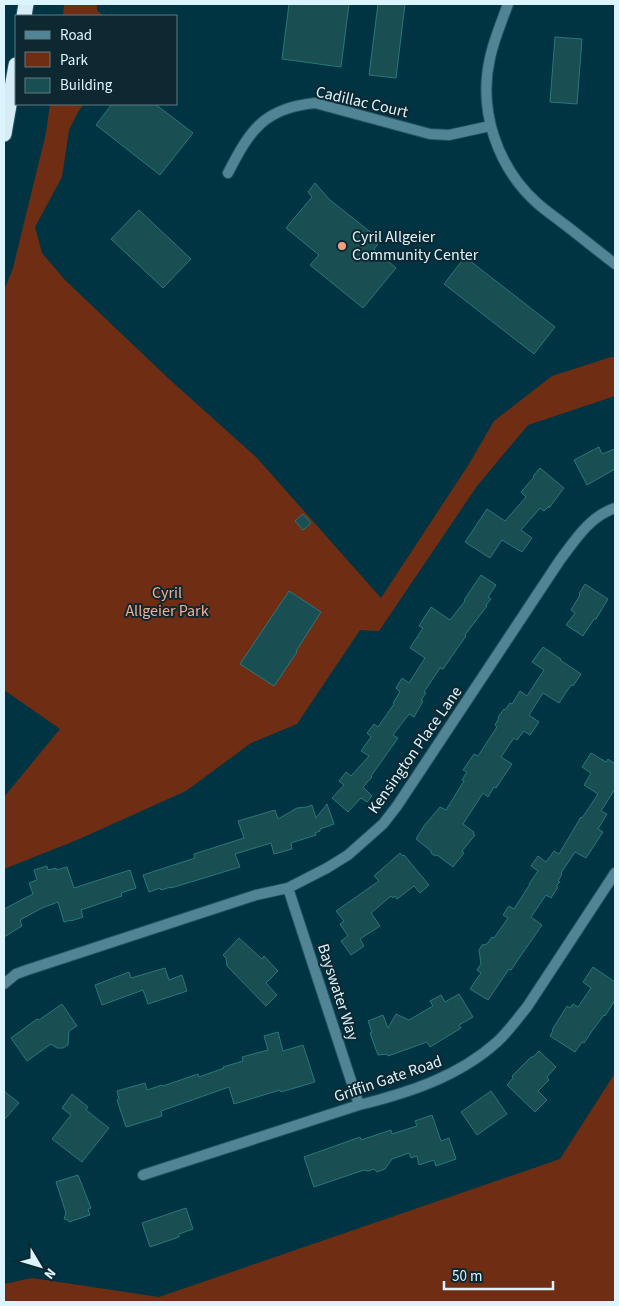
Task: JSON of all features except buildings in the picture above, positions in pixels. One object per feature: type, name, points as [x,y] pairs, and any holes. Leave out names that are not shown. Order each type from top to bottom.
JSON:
[{"type":"highway","points":[[4,134],[15,71]]},
{"type":"street","points":[[508,4],[496,36],[487,76],[487,103],[490,126],[497,146],[518,184],[537,203],[615,264]]},
{"type":"street","name":"Cadillac Court","points":[[228,173],[242,145],[252,132],[266,119],[282,110],[299,104],[315,103],[430,134],[449,135],[490,126]]},
{"type":"street","name":"Kensington Place Lane","points":[[4,984],[16,974],[27,970],[256,895],[288,888],[348,855],[383,824],[397,806],[560,560],[580,533],[596,519],[615,508]]},
{"type":"street","name":"Griffin Gate Road","points":[[143,1175],[430,1084],[480,1056],[498,1042],[527,1007],[615,873]]},
{"type":"street","name":"Bayswater Way","points":[[288,888],[359,1105]]},
{"type":"green space","points":[[64,4],[97,4],[97,10],[102,15],[63,15]]},
{"type":"green space","name":"Cyril Allgeier Park","points":[[50,105],[83,105],[69,130],[62,177],[35,227],[42,253],[65,280],[169,379],[257,458],[381,598],[469,464],[494,421],[552,376],[611,357],[615,357],[615,396],[528,425],[477,486],[379,631],[360,630],[297,724],[251,743],[186,791],[77,840],[4,869],[4,797],[60,729],[4,690],[4,291],[13,268],[46,133]]},
{"type":"green space","points":[[615,1073],[615,1302],[4,1302],[4,1284],[32,1278],[159,1297],[560,1159]]},
{"type":"place","name":"Cyril Allgeier Community Center","points":[[342,246]]}]
